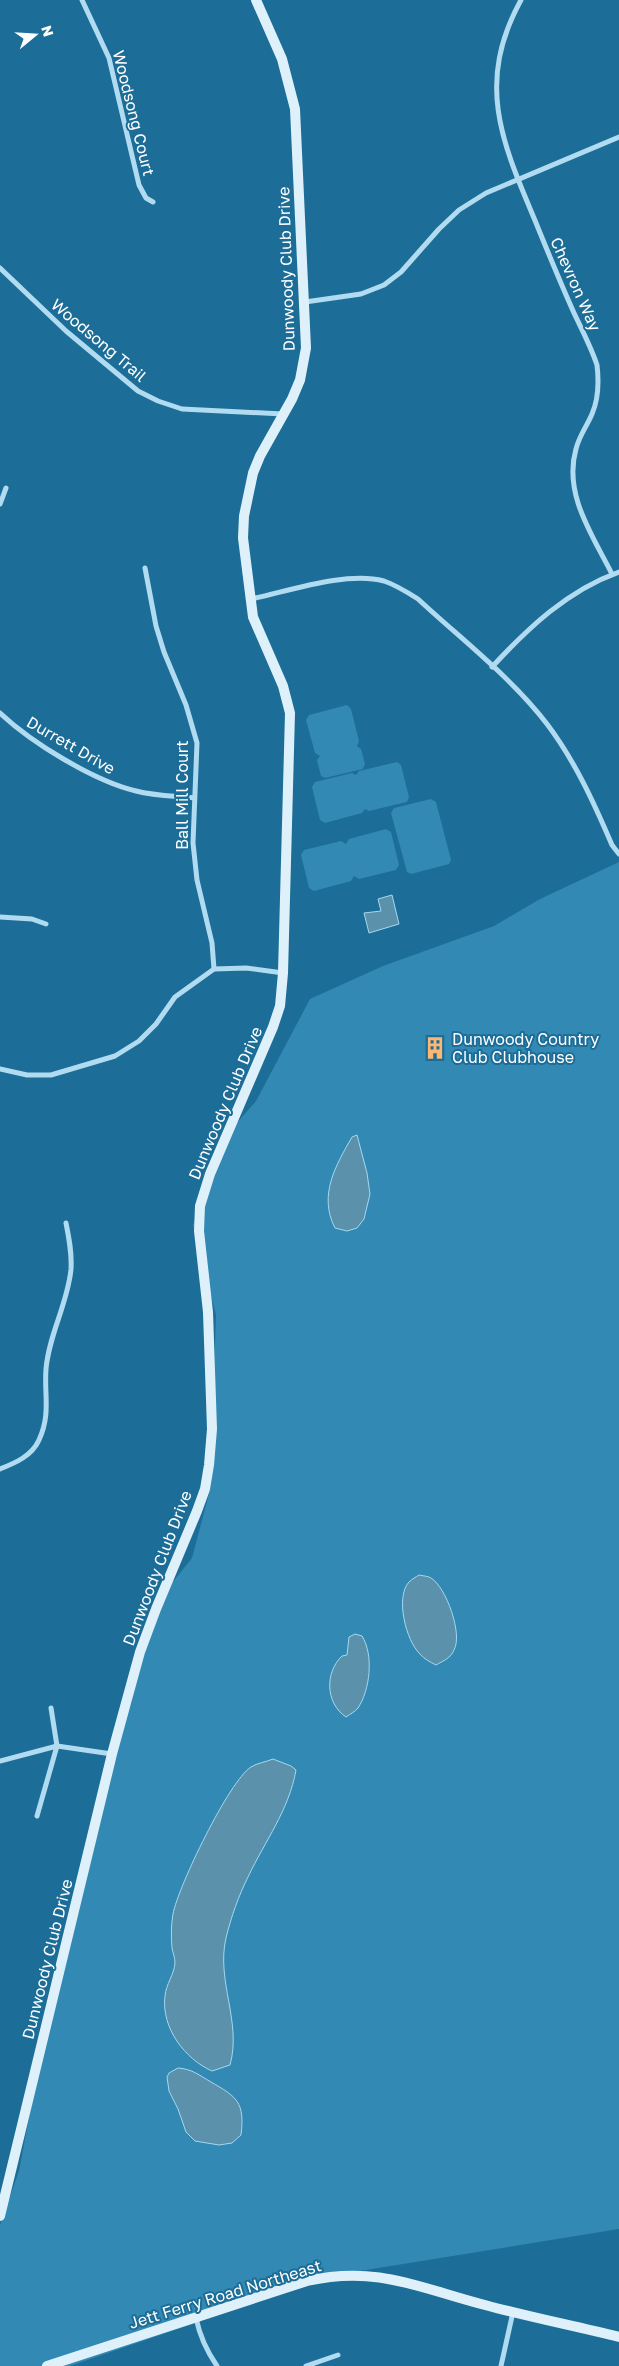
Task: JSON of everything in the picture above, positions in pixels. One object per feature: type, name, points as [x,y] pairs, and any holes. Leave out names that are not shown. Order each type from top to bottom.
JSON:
[{"type":"street","name":"Woodsong Court","points":[[82,0],[109,58],[139,185],[146,198],[153,202]]},
{"type":"street","name":"Dunwoody Club Drive","points":[[0,2216],[112,1754],[143,1644],[198,1511],[204,1489],[209,1465],[212,1429],[208,1312],[199,1231],[200,1206],[210,1174],[273,1027],[280,1006],[283,973],[290,713],[283,686],[256,624],[243,538],[248,491],[256,464],[300,380],[306,348],[305,302],[295,109],[282,59],[256,0]]},
{"type":"street","name":"Chevron Way","points":[[520,0],[513,14],[500,55],[496,103],[500,129],[518,180],[597,365],[598,399],[576,449],[572,481],[579,508],[612,574]]},
{"type":"street","points":[[305,302],[361,294],[384,285],[401,272],[439,229],[459,210],[486,193],[619,137]]},
{"type":"street","name":"Woodsong Trail","points":[[0,268],[66,331],[138,391],[158,401],[182,409],[283,414]]},
{"type":"street","points":[[0,504],[6,488]]},
{"type":"street","name":"Ball Mill Court","points":[[145,568],[156,626],[164,652],[186,705],[197,742],[192,827],[194,856],[197,880],[209,927],[214,969]]},
{"type":"street","points":[[492,667],[518,638],[546,614],[580,591],[619,572]]},
{"type":"street","points":[[251,599],[346,578],[366,578],[384,581],[403,589],[418,599],[531,705],[561,743],[580,776],[612,845],[619,854]]},
{"type":"street","name":"Durrett Drive","points":[[0,713],[15,727],[44,746],[115,785],[152,795],[194,798]]},
{"type":"street","points":[[0,917],[32,918],[46,924]]},
{"type":"street","points":[[0,1069],[27,1075],[50,1075],[116,1056],[145,1035],[156,1024],[175,996],[214,969],[246,968],[283,973]]},
{"type":"street","points":[[0,1469],[16,1463],[30,1452],[38,1442],[47,1420],[46,1369],[50,1347],[67,1294],[71,1268],[70,1242],[66,1223]]},
{"type":"street","points":[[37,1816],[57,1746],[51,1708]]},
{"type":"street","points":[[0,1761],[57,1746],[112,1754]]},
{"type":"street","name":"Jett Ferry Road Northeast","points":[[47,2366],[307,2280],[349,2274],[389,2278],[513,2312],[619,2336]]},
{"type":"street","points":[[501,2366],[513,2312]]},
{"type":"street","points":[[196,2318],[203,2344],[217,2366]]},
{"type":"street","points":[[306,2366],[338,2355]]},
{"type":"shaded area","points":[[347,705],[351,709],[359,741],[357,746],[361,749],[365,764],[363,769],[325,778],[321,776],[317,760],[320,756],[315,753],[306,720],[309,715]]},
{"type":"shaded area","points":[[397,762],[401,765],[409,797],[407,802],[369,811],[365,809],[362,813],[325,823],[320,820],[312,787],[315,782],[352,773],[356,775],[359,771]]},
{"type":"shaded area","points":[[431,799],[436,802],[451,860],[449,864],[411,874],[407,872],[391,813],[394,808]]},
{"type":"shaded area","points":[[386,829],[391,832],[399,865],[396,870],[359,879],[354,876],[351,881],[314,891],[309,888],[301,855],[304,850],[341,841],[346,844],[349,839]]},
{"type":"shaded area","points":[[619,862],[619,2229],[335,2275],[70,2366],[0,2366],[0,2225],[19,2171],[47,2022],[106,1770],[131,1705],[155,1604],[192,1558],[210,1490],[216,1315],[193,1225],[222,1140],[256,1101],[310,999],[383,966],[494,926],[540,899]]},
{"type":"shaded area","points":[[392,895],[399,924],[369,933],[364,913],[381,911],[378,899]]},
{"type":"shaded area","points":[[357,1135],[367,1173],[370,1194],[364,1219],[357,1228],[347,1231],[335,1228],[328,1204],[329,1192],[340,1158],[352,1137]]},
{"type":"shaded area","points":[[419,1575],[430,1577],[437,1583],[447,1601],[455,1623],[456,1643],[453,1653],[436,1665],[429,1662],[415,1648],[404,1619],[403,1598],[405,1589],[409,1582]]},
{"type":"shaded area","points":[[355,1634],[362,1636],[366,1644],[369,1662],[368,1682],[362,1701],[357,1709],[346,1717],[334,1704],[331,1696],[330,1679],[336,1663],[342,1656],[347,1655],[349,1637]]},
{"type":"shaded area","points":[[273,1759],[296,1770],[288,1799],[245,1884],[228,1930],[224,1954],[224,1970],[233,2033],[233,2049],[230,2065],[212,2071],[202,2066],[184,2050],[171,2031],[167,2020],[165,1996],[175,1963],[171,1940],[173,1914],[194,1859],[230,1792],[251,1767]]},
{"type":"shaded area","points":[[178,2068],[199,2075],[227,2092],[237,2102],[242,2115],[241,2135],[232,2143],[219,2145],[195,2141],[186,2132],[169,2091],[167,2077],[169,2073]]},
{"type":"place","name":"Dunwoody Country Club Clubhouse","points":[[435,1048]]}]
